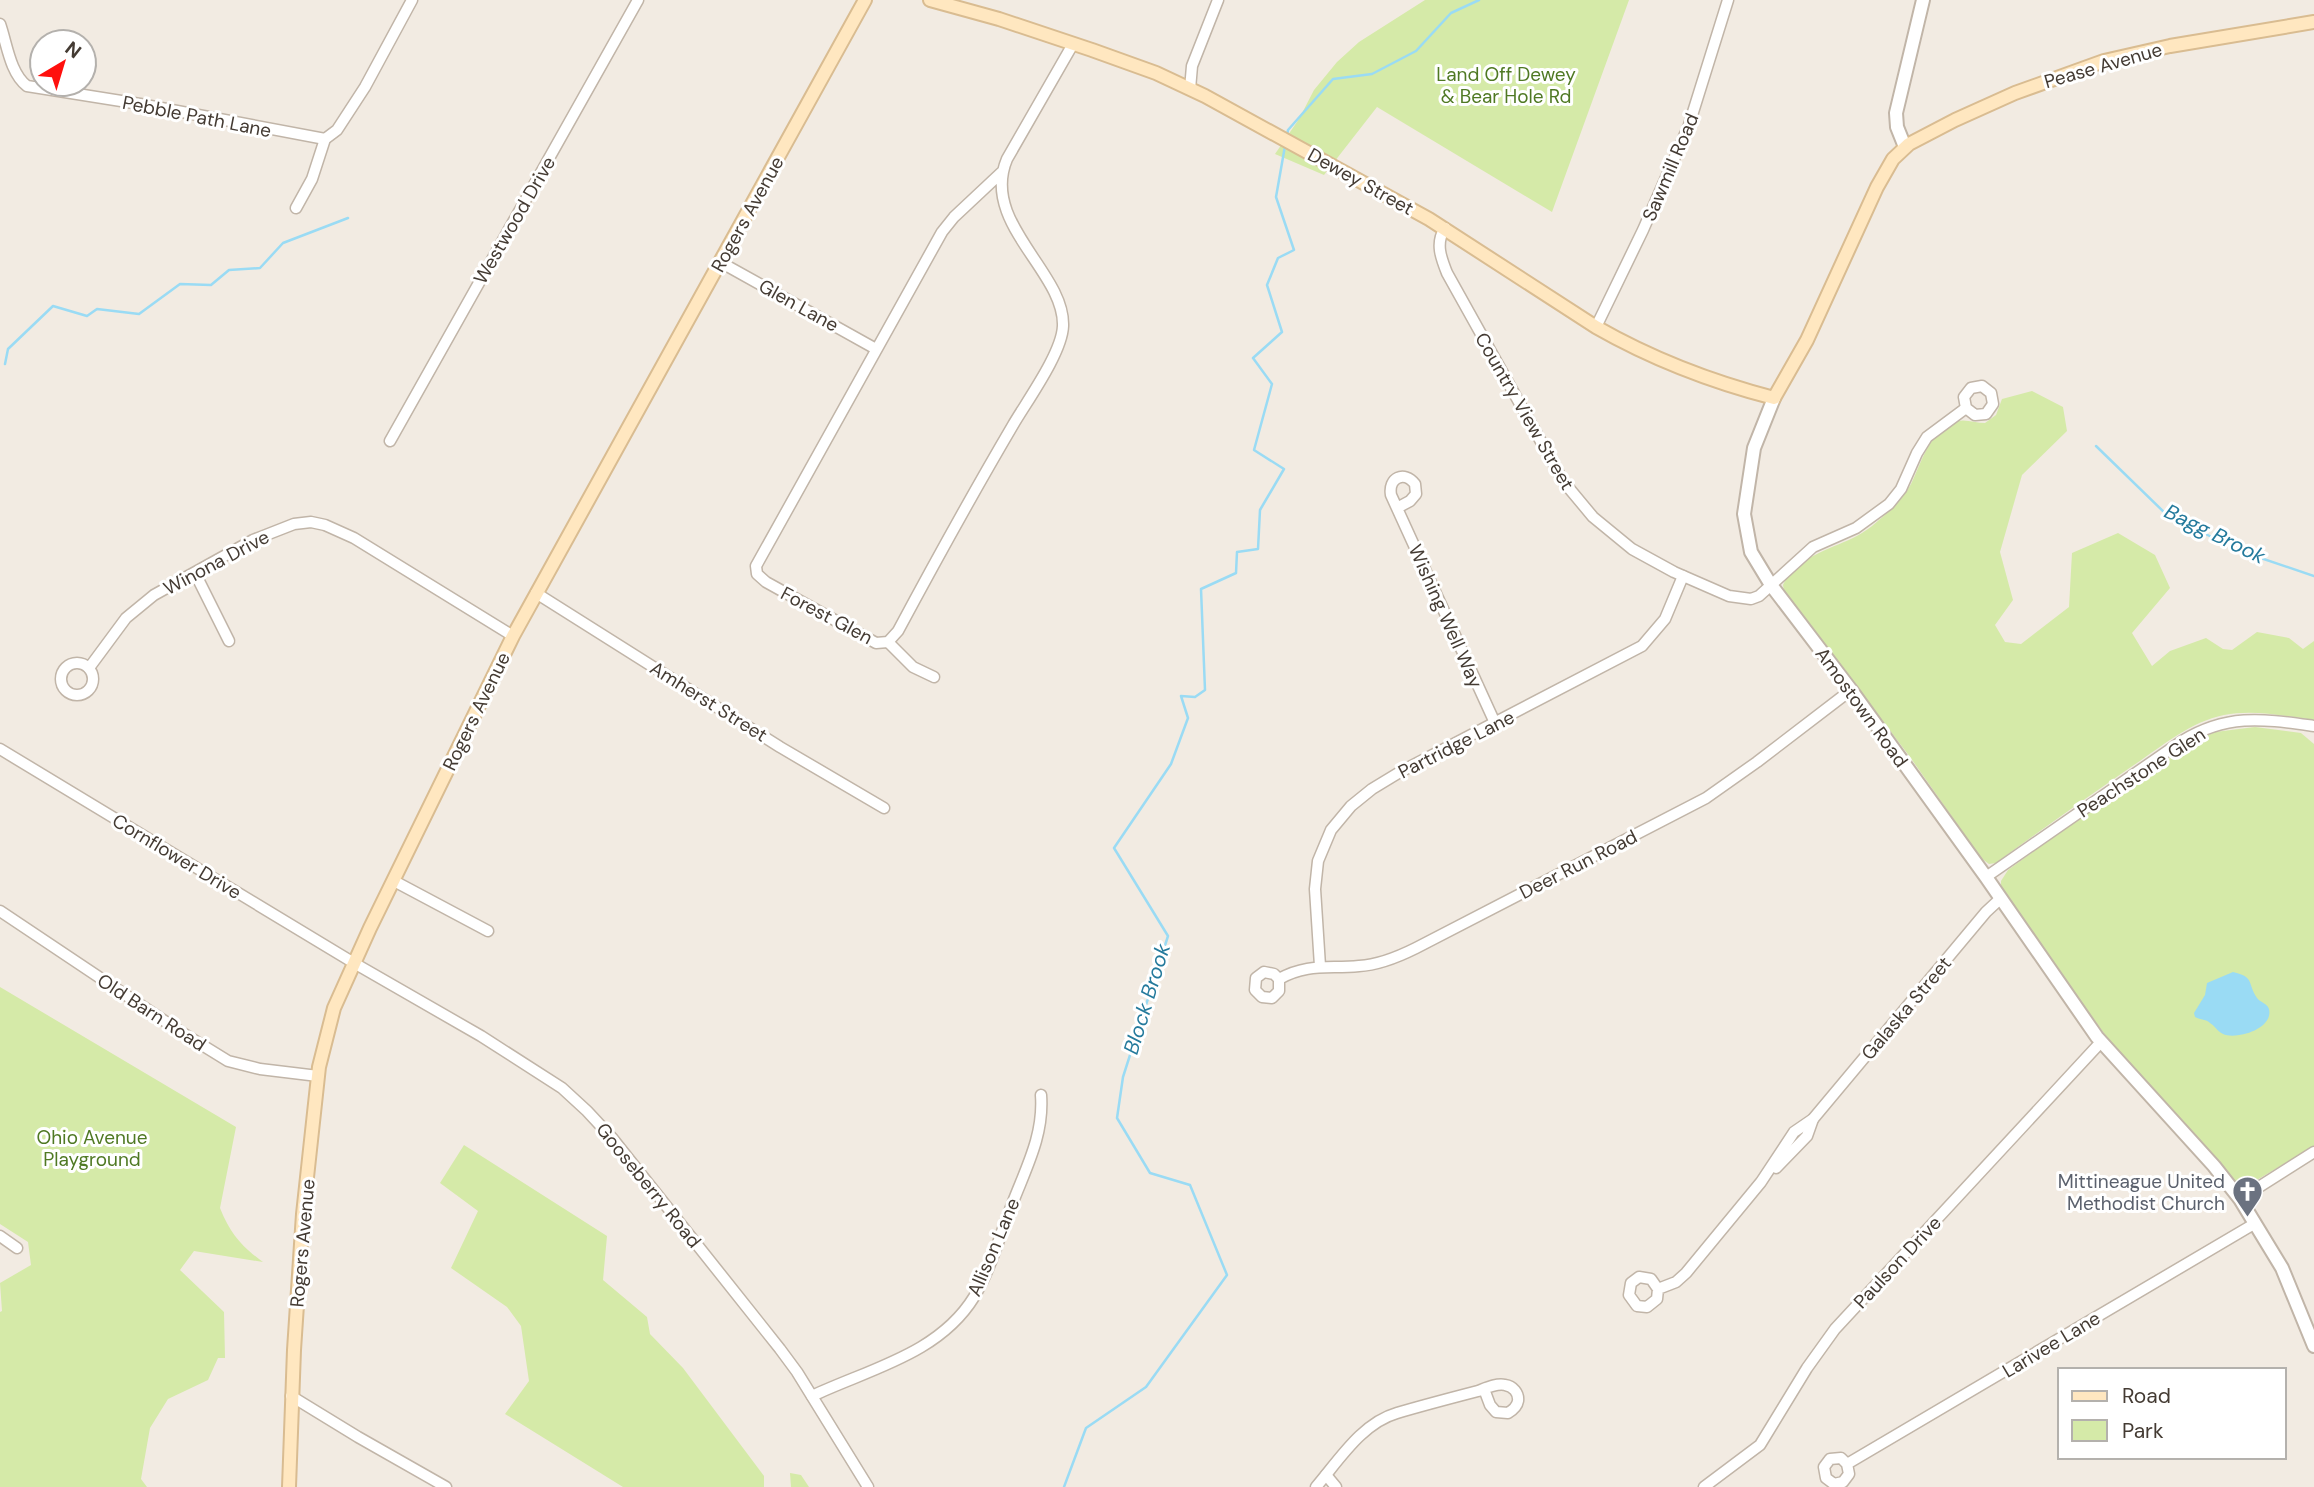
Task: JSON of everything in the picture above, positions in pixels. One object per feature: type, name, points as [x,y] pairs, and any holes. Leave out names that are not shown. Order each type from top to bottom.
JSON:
[{"type":"main road","name":"Rogers Avenue","points":[[289,1487],[291,1396],[301,1241],[318,1076],[331,1017],[354,963],[513,636],[865,0]]},
{"type":"main road","name":"Dewey Street","points":[[930,0],[999,19],[1073,44],[1190,89],[1445,228],[1596,327],[1676,366],[1724,384],[1774,398]]},
{"type":"main road","name":"Pease Avenue","points":[[1905,147],[1997,101],[2095,64],[2170,46],[2314,22]]},
{"type":"main road","name":"Amostown Road","points":[[1774,398],[1807,340],[1877,187],[1894,159],[1905,147]]},
{"type":"street","points":[[296,208],[312,179],[325,139],[337,130],[365,87],[411,0]]},
{"type":"street","name":"Westwood Drive","points":[[390,440],[638,0]]},
{"type":"street","points":[[1190,89],[1192,66],[1217,0]]},
{"type":"street","name":"Sawmill Road","points":[[1596,327],[1631,257],[1682,142],[1728,0]]},
{"type":"street","points":[[1905,147],[1897,127],[1896,113],[1923,0]]},
{"type":"street","name":"Pebble Path Lane","points":[[0,24],[14,67],[27,86],[192,113],[325,139]]},
{"type":"street","name":"Forest Glen","points":[[1002,172],[954,217],[943,232],[755,569],[758,576],[766,582],[876,643],[888,642],[898,631],[1042,376],[1061,335],[1063,320],[1055,295],[1008,213],[1001,184],[1007,159],[1073,44]]},
{"type":"street","name":"Country View Street","points":[[1445,228],[1439,246],[1447,273],[1569,489],[1593,517],[1648,559],[1722,593],[1744,599],[1759,596],[1813,547],[1862,524],[1889,504],[1901,489],[1927,437],[1966,408]]},
{"type":"street","name":"Glen Lane","points":[[720,262],[876,349]]},
{"type":"street","name":"Amostown Road","points":[[1774,398],[1754,448],[1744,514],[1751,552],[1771,584],[1986,877],[2101,1042],[2214,1166],[2240,1199],[2282,1268],[2314,1346]]},
{"type":"street","name":"Wishing Well Way","points":[[1397,508],[1495,723]]},
{"type":"street","name":"Winona Drive","points":[[89,668],[121,623],[154,595],[253,540],[294,524],[317,523],[354,538],[513,636]]},
{"type":"street","points":[[195,573],[229,641]]},
{"type":"street","name":"Partridge Lane","points":[[1320,966],[1316,874],[1321,850],[1337,821],[1361,797],[1383,782],[1642,646],[1665,619],[1683,576]]},
{"type":"street","name":"Amherst Street","points":[[536,593],[780,747],[884,808]]},
{"type":"street","points":[[888,642],[914,667],[934,677]]},
{"type":"street","name":"Deer Run Road","points":[[1279,979],[1297,970],[1320,966],[1366,965],[1404,954],[1706,798],[1851,691]]},
{"type":"street","name":"Peachstone Glen","points":[[1986,877],[2182,741],[2204,729],[2240,719],[2314,726]]},
{"type":"street","name":"Cornflower Drive","points":[[0,750],[354,963]]},
{"type":"street","points":[[394,881],[488,931]]},
{"type":"street","name":"Galaska Street","points":[[1658,1289],[1676,1282],[1686,1273],[1761,1182],[1804,1140],[1813,1119],[1986,912],[2000,899]]},
{"type":"street","name":"Old Barn Road","points":[[0,911],[228,1061],[260,1069],[318,1076]]},
{"type":"street","name":"Gooseberry Road","points":[[354,963],[511,1054],[554,1081],[579,1102],[613,1139],[797,1372],[868,1487]]},
{"type":"street","name":"Paulson Drive","points":[[1704,1487],[1760,1445],[1807,1368],[1846,1317],[2101,1042]]},
{"type":"street","name":"Allison Lane","points":[[812,1396],[912,1353],[950,1325],[967,1307],[986,1275],[1031,1160],[1042,1115],[1041,1095]]},
{"type":"street","points":[[2240,1199],[2314,1152]]},
{"type":"street","name":"Larivee Lane","points":[[1847,1464],[2254,1224]]},
{"type":"street","points":[[0,1236],[18,1248]]},
{"type":"street","points":[[1316,1487],[1364,1432],[1380,1420],[1389,1415],[1484,1389]]},
{"type":"street","points":[[291,1396],[446,1487]]},
{"type":"street","points":[[1326,1475],[1336,1487]]},
{"type":"green space","name":"Land Off Dewey & Bear Hole Rd","points":[[1425,0],[1629,0],[1552,212],[1377,107],[1324,175],[1275,154],[1299,119],[1314,90],[1337,62],[1359,42]]},
{"type":"green space","points":[[2032,391],[2063,407],[2067,431],[2022,475],[2000,552],[2013,600],[1995,625],[2005,642],[2021,644],[2069,607],[2072,553],[2118,533],[2155,555],[2170,588],[2132,633],[2152,666],[2170,651],[2206,638],[2223,649],[2232,650],[2257,632],[2289,638],[2303,649],[2314,641],[2314,720],[2246,713],[2224,715],[2199,723],[2164,744],[1996,863],[1989,864],[1981,858],[1910,757],[1784,591],[1783,585],[1795,568],[1804,561],[1862,533],[1894,507],[1909,488],[1928,447],[1940,431],[1958,421],[1985,423],[1996,415],[2002,399]]},
{"type":"green space","points":[[2255,727],[2301,733],[2314,744],[2314,1146],[2243,1186],[2237,1184],[2116,1050],[2006,897],[2001,881],[2008,870],[2085,814],[2199,739],[2215,732]]},
{"type":"green space","name":"Ohio Avenue Playground","points":[[0,987],[236,1127],[220,1208],[237,1238],[263,1262],[194,1251],[180,1270],[224,1312],[225,1358],[218,1358],[208,1380],[168,1399],[150,1428],[141,1479],[147,1487],[0,1487],[0,1283],[31,1265],[28,1242],[0,1224]]},
{"type":"green space","points":[[464,1145],[607,1236],[603,1280],[647,1317],[650,1334],[683,1368],[764,1476],[764,1487],[623,1487],[505,1414],[529,1381],[521,1326],[507,1307],[451,1268],[478,1211],[440,1183]]},
{"type":"green space","points":[[790,1473],[801,1475],[809,1487],[791,1487]]},
{"type":"water","points":[[2233,972],[2248,978],[2257,998],[2269,1009],[2266,1022],[2245,1034],[2221,1033],[2212,1024],[2195,1017],[2194,1013],[2205,995],[2207,983]]},
{"type":"waterway","name":"Block Brook","points":[[1287,136],[1288,130],[1333,79],[1372,74],[1416,51],[1451,13],[1479,0]]},
{"type":"waterway","name":"Block Brook","points":[[1064,1487],[1086,1428],[1146,1387],[1227,1275],[1190,1185],[1150,1173],[1117,1118],[1123,1077],[1168,936],[1114,848],[1171,764],[1188,718],[1181,696],[1195,697],[1205,690],[1201,589],[1236,573],[1237,552],[1258,549],[1260,510],[1284,469],[1254,450],[1272,384],[1253,358],[1282,332],[1267,285],[1278,258],[1294,250],[1276,197],[1285,146]]},
{"type":"waterway","points":[[5,364],[8,349],[53,306],[87,316],[97,309],[139,314],[180,284],[211,285],[229,270],[260,268],[283,243],[348,218]]},
{"type":"waterway","name":"Bagg Brook","points":[[2096,446],[2167,515],[2240,551],[2314,576]]},
{"type":"place","name":"Mittineague United Methodist Church","points":[[2248,1219]]}]
